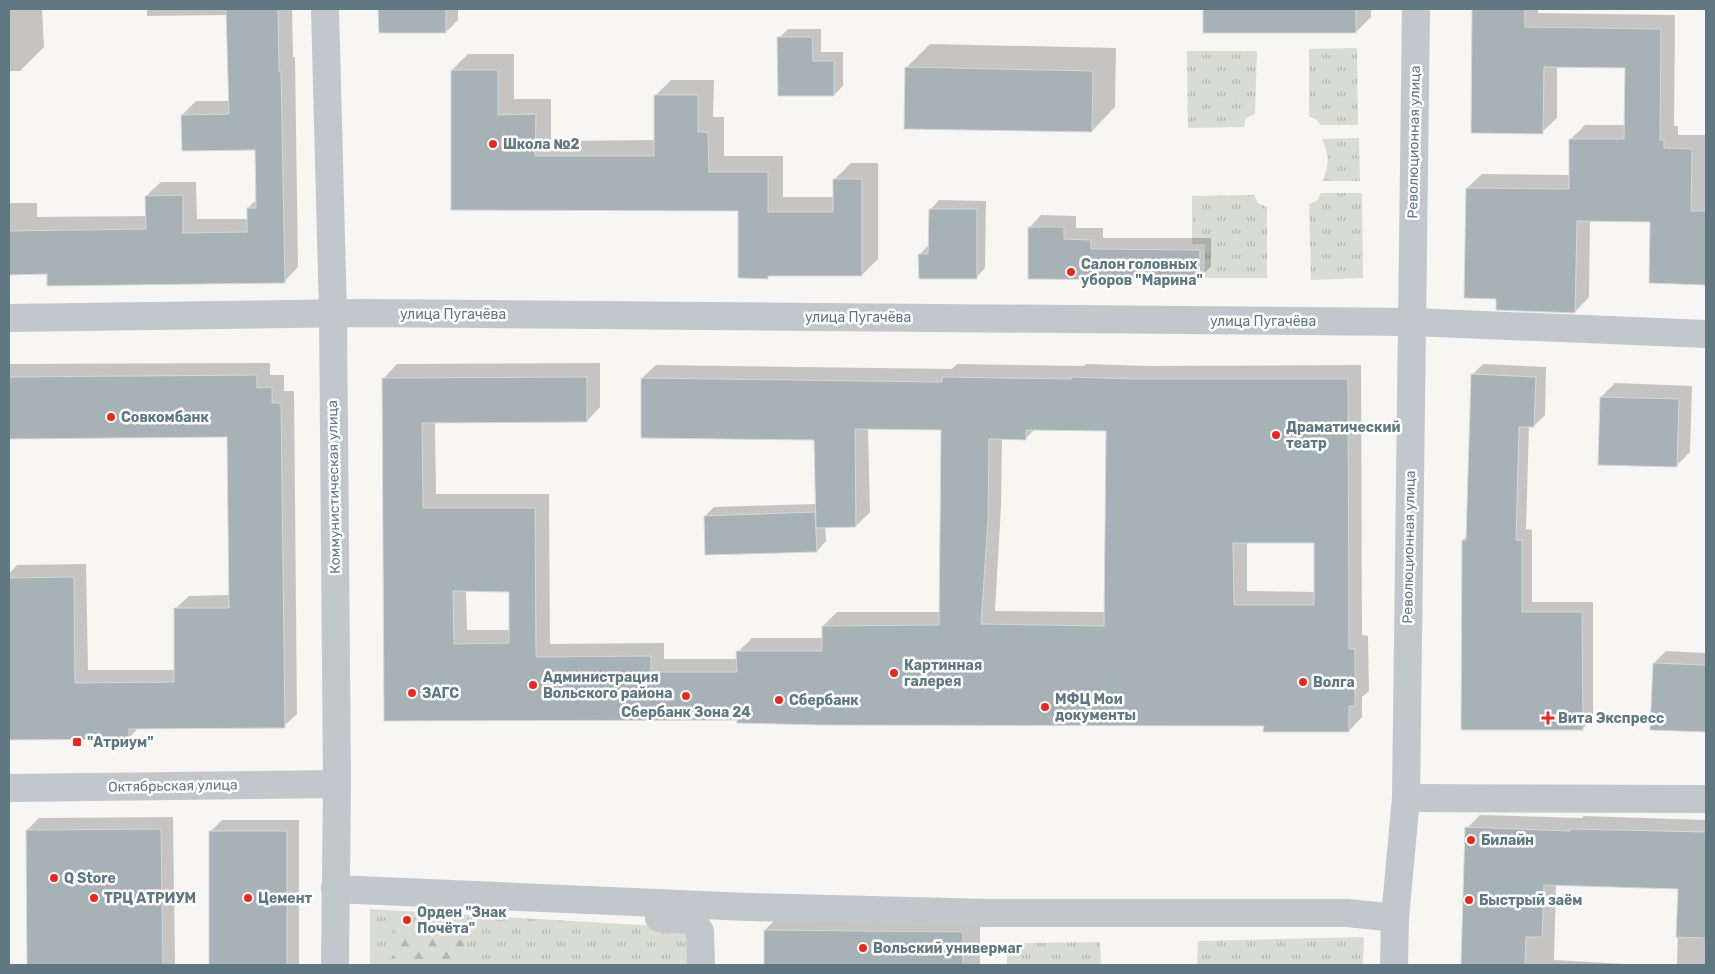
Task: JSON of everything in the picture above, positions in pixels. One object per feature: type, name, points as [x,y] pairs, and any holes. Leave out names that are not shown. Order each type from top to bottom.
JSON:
[{"type":"street","name":"Коммунистическая улица","points":[[325,9],[332,314],[336,784],[335,965]]},
{"type":"street","name":"Революционная улица","points":[[1394,965],[1395,918],[1406,798],[1416,9]]},
{"type":"street","name":"улица Пугачёва","points":[[9,318],[332,314],[1412,322],[1706,334]]},
{"type":"street","name":"Октябрьская улица","points":[[9,788],[336,784]]},
{"type":"street","points":[[1406,798],[1706,799]]},
{"type":"street","points":[[335,895],[990,913],[1348,914],[1395,918]]},
{"type":"street","points":[[335,895],[691,920],[700,930],[701,965]]},
{"type":"green space","points":[[1357,48],[1358,125],[1320,125],[1316,119],[1309,116],[1309,49]]},
{"type":"green space","points":[[1187,51],[1257,51],[1255,114],[1246,118],[1244,127],[1188,128]]},
{"type":"green space","points":[[1359,138],[1360,181],[1322,181],[1328,160],[1322,139]]},
{"type":"green space","points":[[1321,193],[1362,193],[1363,278],[1311,280],[1309,204],[1317,201]]},
{"type":"green space","points":[[1254,195],[1258,203],[1267,207],[1267,278],[1205,278],[1205,244],[1192,244],[1192,196]]},
{"type":"green space","points":[[370,909],[692,928],[692,965],[370,965]]},
{"type":"green space","points":[[393,919],[422,928],[464,933],[465,965],[383,965],[401,950]]},
{"type":"green space","points":[[1364,937],[1363,965],[1197,965],[1198,941]]},
{"type":"green space","points":[[1100,942],[1101,965],[1007,965],[1007,943]]},
{"type":"building","points":[[226,9],[278,9],[285,283],[47,286],[47,274],[9,275],[9,231],[146,229],[145,196],[183,195],[183,233],[247,232],[247,208],[256,208],[255,150],[182,151],[181,115],[229,114]]},
{"type":"building","points":[[378,9],[446,9],[446,33],[379,33]]},
{"type":"building","points":[[1203,9],[1356,9],[1356,33],[1203,33]]},
{"type":"building","points":[[1472,9],[1525,9],[1525,27],[1661,29],[1660,140],[1664,140],[1664,148],[1692,149],[1691,211],[1706,211],[1706,285],[1649,283],[1650,222],[1577,221],[1575,313],[1496,310],[1496,299],[1464,298],[1466,188],[1569,189],[1569,139],[1624,139],[1625,68],[1544,67],[1543,134],[1471,133]]},
{"type":"building","points":[[777,37],[812,37],[813,61],[834,61],[834,96],[778,96]]},
{"type":"building","points":[[905,67],[1093,71],[1092,132],[904,129]]},
{"type":"building","name":"Школа №2","points":[[451,70],[498,70],[498,115],[536,114],[535,156],[654,156],[654,95],[698,95],[698,132],[708,132],[709,172],[768,172],[768,212],[833,212],[833,179],[862,179],[862,276],[768,276],[768,279],[738,278],[738,211],[451,210]]},
{"type":"building","points":[[929,209],[977,209],[977,279],[919,279],[918,254],[928,254]]},
{"type":"building","points":[[1028,227],[1064,227],[1064,239],[1091,240],[1091,249],[1200,250],[1199,280],[1028,279]]},
{"type":"building","points":[[1471,374],[1536,377],[1534,427],[1519,427],[1516,540],[1522,540],[1522,612],[1582,612],[1583,730],[1461,730],[1462,540],[1466,540]]},
{"type":"building","points":[[257,375],[257,388],[272,387],[272,403],[281,403],[285,728],[129,729],[129,739],[9,740],[9,578],[74,577],[75,683],[174,682],[174,608],[229,608],[227,437],[9,439],[9,377]]},
{"type":"building","points":[[587,377],[587,422],[422,423],[423,508],[535,508],[536,657],[651,656],[651,672],[737,672],[736,651],[822,651],[822,626],[939,625],[941,430],[855,429],[856,527],[816,528],[814,440],[641,438],[641,378],[942,382],[942,377],[1348,379],[1349,649],[1355,649],[1355,706],[1349,706],[1349,732],[1263,732],[1264,726],[822,725],[737,723],[737,720],[384,721],[382,378]],"holes":[[[1026,430],[1106,431],[1104,626],[981,624],[988,521],[989,439],[1026,440]],[[1233,543],[1314,543],[1314,605],[1234,605]],[[453,591],[509,592],[509,643],[454,644]]]},
{"type":"building","points":[[1600,397],[1679,399],[1677,467],[1598,465]]},
{"type":"building","points":[[815,512],[817,552],[705,555],[704,516]]},
{"type":"building","points":[[1653,663],[1706,665],[1706,732],[1650,730]]},
{"type":"building","points":[[1465,827],[1570,831],[1570,829],[1706,832],[1706,938],[1676,937],[1678,889],[1544,885],[1542,937],[1526,937],[1525,965],[1461,965]]},
{"type":"building","name":"ТРЦ АТРИУМ","points":[[161,829],[163,965],[27,965],[26,830]]},
{"type":"building","name":"Цемент","points":[[209,831],[287,831],[287,965],[209,965]]},
{"type":"building","name":"Вольский универмаг","points":[[764,930],[963,932],[963,965],[764,965]]},
{"type":"place","name":"Школа №2","points":[[493,144]]},
{"type":"place","name":"Салон головных уборов \"Марина\"","points":[[1071,272]]},
{"type":"place","name":"Совкомбанк","points":[[111,417]]},
{"type":"place","name":"Драматический театр","points":[[1276,435]]},
{"type":"place","name":"Картинная галерея","points":[[894,673]]},
{"type":"place","name":"Волга","points":[[1303,682]]},
{"type":"place","name":"Администрация Вольского района","points":[[533,685]]},
{"type":"place","name":"ЗАГС","points":[[412,693]]},
{"type":"place","name":"Сбербанк Зона 24","points":[[686,696]]},
{"type":"place","name":"Сбербанк","points":[[779,700]]},
{"type":"place","name":"МФЦ Мои документы","points":[[1045,707]]},
{"type":"place","name":"Вита Экспресс","points":[[1548,718]]},
{"type":"place","name":"\"Атриум\"","points":[[77,742]]},
{"type":"place","name":"Билайн","points":[[1471,840]]},
{"type":"place","name":"Q Store","points":[[54,878]]},
{"type":"place","name":"ТРЦ АТРИУМ","points":[[94,898]]},
{"type":"place","name":"Цемент","points":[[248,898]]},
{"type":"place","name":"Быстрый заём","points":[[1469,900]]},
{"type":"place","name":"Орден \"Знак Почёта\"","points":[[407,920]]},
{"type":"place","name":"Вольский универмаг","points":[[863,948]]}]
